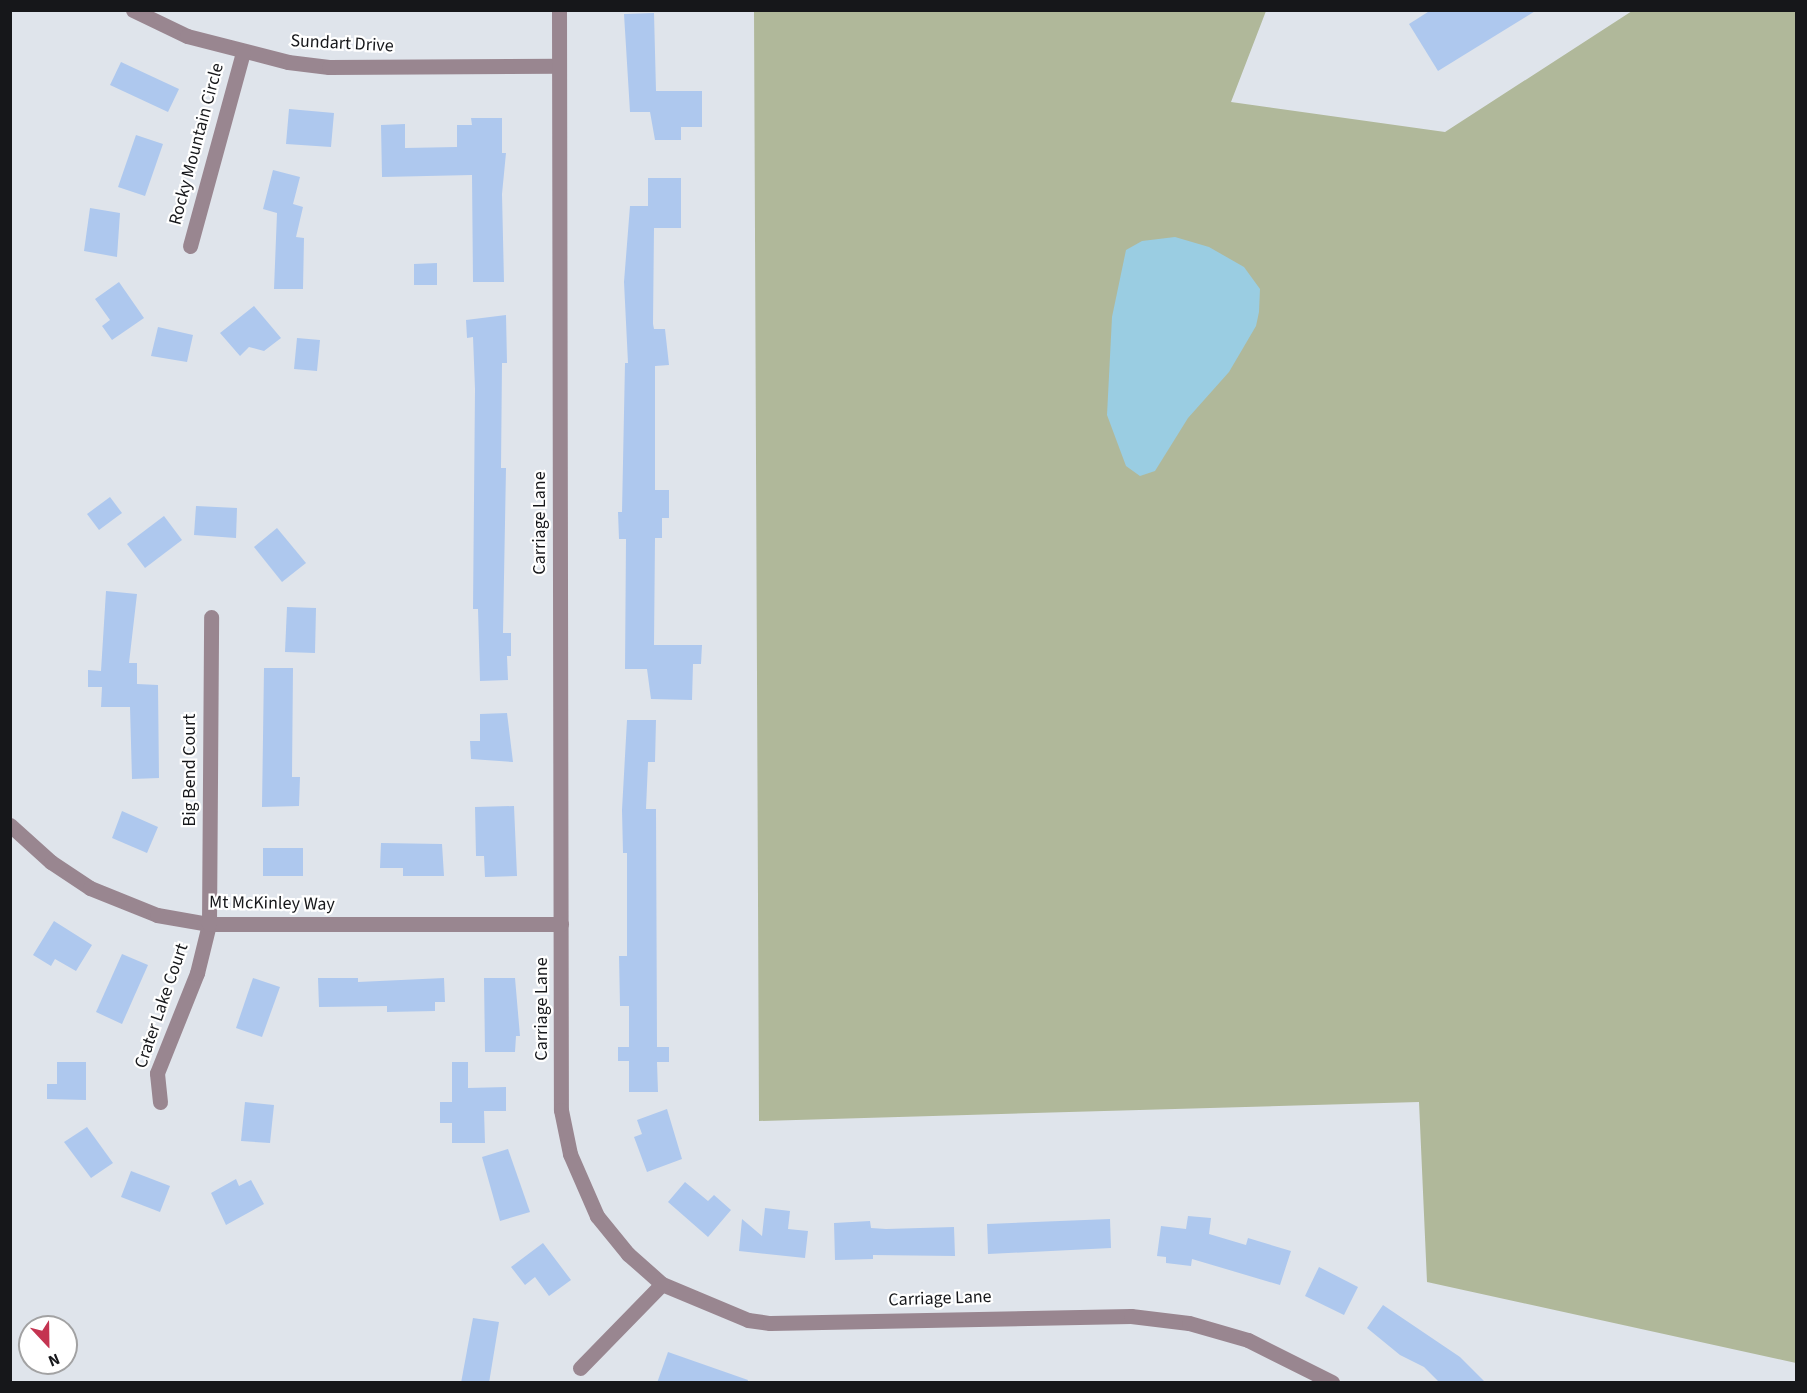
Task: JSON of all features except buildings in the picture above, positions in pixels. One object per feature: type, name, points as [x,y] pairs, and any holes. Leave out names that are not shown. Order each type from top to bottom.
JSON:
[{"type":"street","name":"Sundart Drive","points":[[133,10],[187,36],[243,52],[329,67],[558,66]]},
{"type":"street","name":"Carriage Lane","points":[[559,10],[561,1110],[570,1154],[597,1216],[628,1254],[662,1284],[723,1312],[770,1323],[1131,1316],[1189,1323],[1248,1340],[1332,1383]]},
{"type":"street","name":"Rocky Mountain Circle","points":[[190,246],[243,52]]},
{"type":"street","name":"Big Bend Court","points":[[209,924],[211,617]]},
{"type":"street","name":"Mt McKinley Way","points":[[10,825],[51,862],[90,888],[157,915],[209,924],[561,924]]},
{"type":"street","name":"Crater Lake Court","points":[[160,1102],[157,1073],[198,973],[209,924]]},
{"type":"street","points":[[580,1368],[662,1284]]},
{"type":"green space","points":[[754,11],[1266,11],[1231,102],[1445,132],[1632,11],[1796,11],[1796,1363],[1427,1282],[1419,1102],[759,1121]]},
{"type":"water","points":[[1175,237],[1209,247],[1244,267],[1260,289],[1259,312],[1256,326],[1229,372],[1188,418],[1155,471],[1140,476],[1126,466],[1107,415],[1112,317],[1126,250],[1142,241]]}]
